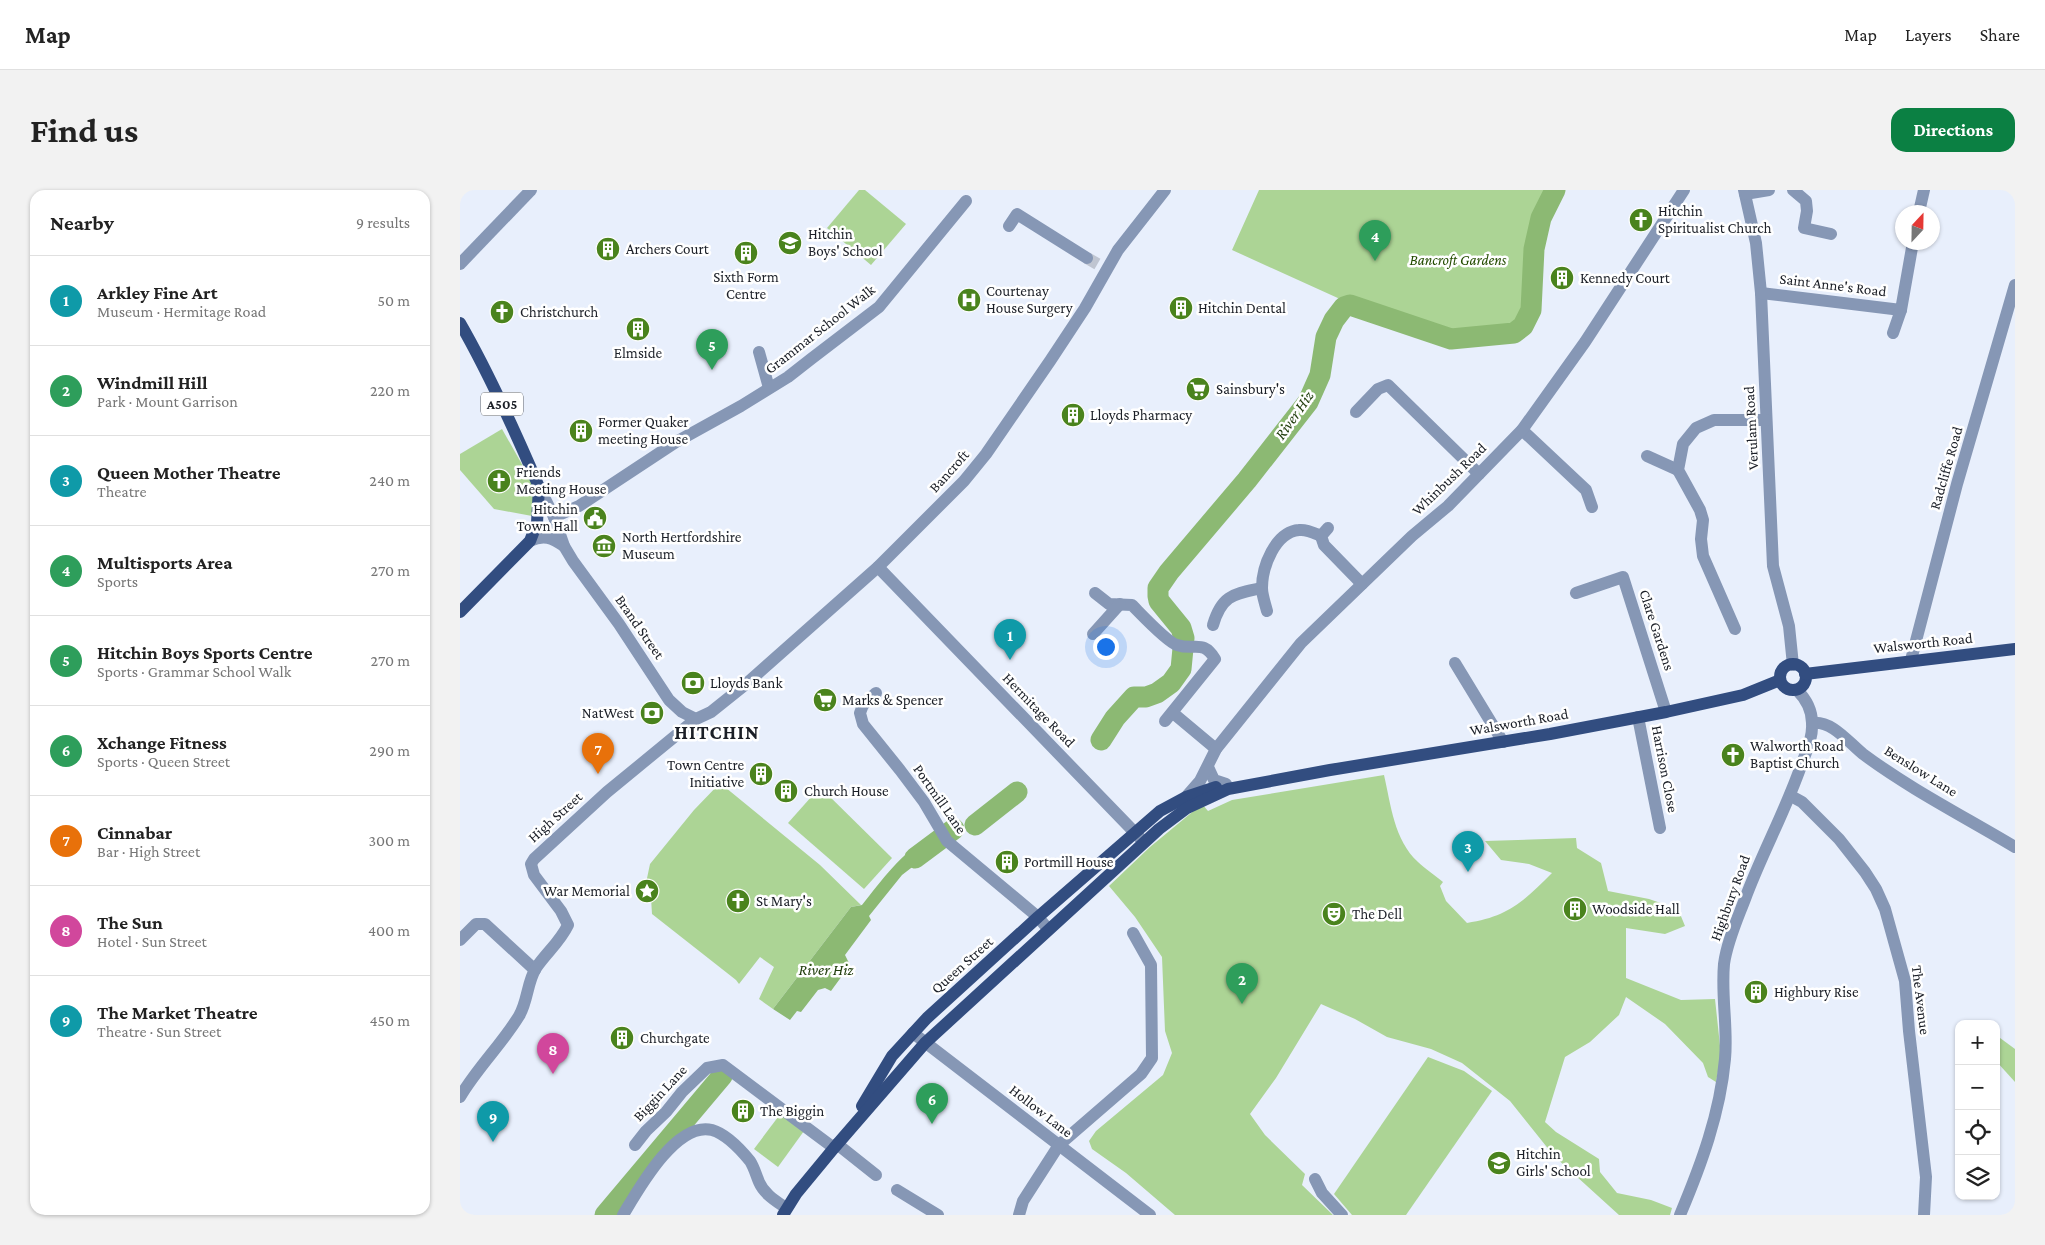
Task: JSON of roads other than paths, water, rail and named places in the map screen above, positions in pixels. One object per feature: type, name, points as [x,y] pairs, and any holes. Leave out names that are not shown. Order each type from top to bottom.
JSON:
[{"type":"main road","name":"A505","points":[[460,323],[484,367],[539,487],[537,523],[530,541],[460,612]]},
{"type":"main road","name":"Walsworth Road","points":[[1805,674],[2015,649]]},
{"type":"main road","points":[[1793,665],[1800,666],[1805,674],[1804,683],[1797,690],[1786,688],[1780,680],[1782,669],[1793,665]]},
{"type":"main road","name":"Walsworth Road","points":[[1144,843],[1187,808],[1228,789],[1666,712],[1743,695],[1780,680]]},
{"type":"main road","name":"Walsworth Road","points":[[1135,832],[1160,811],[1186,796],[1226,784],[1260,783]]},
{"type":"main road","name":"Queen Street","points":[[835,1146],[892,1056],[927,1018],[1135,832]]},
{"type":"main road","name":"Queen Street","points":[[784,1212],[835,1146],[925,1043],[1144,843]]},
{"type":"street","points":[[460,264],[531,190]]},
{"type":"street","name":"Bancroft","points":[[696,719],[711,712],[746,684],[878,567],[935,511],[986,454],[1085,308],[1104,268],[1165,190]]},
{"type":"street","name":"Whinbush Road","points":[[1186,796],[1200,781],[1216,749],[1301,643],[1362,584],[1448,506],[1522,430],[1585,342],[1684,190]]},
{"type":"street","points":[[1745,192],[1769,190]]},
{"type":"street","points":[[1793,190],[1806,201],[1807,211],[1804,228],[1830,234]]},
{"type":"street","points":[[1921,205],[1924,190]]},
{"type":"street","name":"Verulam Road","points":[[1745,192],[1756,243],[1761,293],[1773,566],[1789,626],[1793,665]]},
{"type":"street","name":"Grammar School Walk","points":[[554,517],[578,506],[676,442],[788,377],[879,307],[966,201]]},
{"type":"street","points":[[1009,226],[1017,214],[1087,258]]},
{"type":"street","points":[[1893,333],[1901,310],[1911,250]]},
{"type":"street","name":"Radcliffe Road","points":[[1912,660],[1957,484],[2015,285]]},
{"type":"street","name":"Saint Anne's Road","points":[[1761,293],[1901,310]]},
{"type":"street","name":"Grammar School Walk","points":[[759,352],[770,388]]},
{"type":"street","points":[[1356,412],[1378,389],[1388,385],[1479,474]]},
{"type":"street","points":[[1678,470],[1683,444],[1696,428],[1714,420],[1766,420]]},
{"type":"street","points":[[1522,430],[1586,490],[1592,507]]},
{"type":"street","points":[[1647,456],[1678,470],[1700,510],[1703,520],[1701,538],[1704,556],[1735,629]]},
{"type":"street","name":"Brand Street","points":[[539,487],[554,517],[564,546],[669,700],[682,712],[696,719]]},
{"type":"street","points":[[530,541],[538,537],[546,537],[554,528],[554,517]]},
{"type":"street","points":[[1267,611],[1262,588],[1265,567],[1275,546],[1288,533],[1299,530],[1325,532],[1324,545],[1362,584]]},
{"type":"street","name":"Brand Street","points":[[546,537],[554,539],[564,546]]},
{"type":"street","name":"Hermitage Road","points":[[878,567],[1144,843]]},
{"type":"street","name":"Clare Gardens","points":[[1576,593],[1623,577],[1666,712]]},
{"type":"street","points":[[1213,625],[1216,615],[1229,597],[1262,588]]},
{"type":"street","points":[[1095,593],[1109,604],[1132,605],[1169,640],[1182,646],[1201,646],[1210,650],[1215,659],[1169,717],[1216,749]]},
{"type":"street","points":[[1093,634],[1120,604]]},
{"type":"street","points":[[1455,663],[1503,742]]},
{"type":"street","name":"Highbury Road","points":[[1680,1215],[1701,1164],[1720,1096],[1725,1058],[1724,963],[1732,934],[1757,870],[1791,796],[1810,740],[1812,723],[1806,698],[1797,690]]},
{"type":"street","name":"Portmill Lane","points":[[876,692],[860,713],[863,724],[924,802],[947,841],[1038,917],[1048,929]]},
{"type":"street","name":"Harrison Close","points":[[1638,717],[1660,828]]},
{"type":"street","name":"High Street","points":[[535,970],[563,936],[568,924],[561,911],[534,875],[531,864],[534,858],[564,830],[696,719]]},
{"type":"street","name":"Benslow Lane","points":[[1812,723],[1819,722],[1840,734],[1863,754],[1904,781],[2015,847]]},
{"type":"street","points":[[1208,767],[1214,780],[1226,784]]},
{"type":"street","name":"The Avenue","points":[[1791,796],[1802,802],[1839,839],[1869,878],[1885,909],[1905,981],[1926,1177],[1924,1215]]},
{"type":"street","points":[[460,940],[476,924],[485,924],[535,970],[526,1002],[520,1015],[472,1078],[460,1097]]},
{"type":"street","points":[[1019,1215],[1023,1201],[1058,1145],[1141,1074],[1152,1058],[1151,965],[1133,933]]},
{"type":"street","name":"Hollow Lane","points":[[913,1034],[1150,1215]]},
{"type":"street","name":"Biggin Lane","points":[[635,1145],[682,1092],[707,1068],[723,1064],[876,1174]]},
{"type":"street","points":[[623,1215],[650,1173],[675,1142],[702,1129],[713,1130],[727,1138],[750,1161],[764,1190],[784,1212]]},
{"type":"street","points":[[1315,1178],[1322,1193],[1342,1215]]},
{"type":"street","points":[[897,1190],[938,1215]]},
{"type":"water","name":"River Hiz","points":[[931,838],[938,842],[937,848],[902,875],[869,916],[871,920],[845,955],[850,965],[831,991],[825,988],[818,990],[801,1012],[797,1011],[790,1020],[773,1009],[851,907],[862,905],[902,858],[921,843]]},
{"type":"waterway","name":"River Hiz","points":[[1101,740],[1115,718],[1134,697],[1146,697],[1157,693],[1171,683],[1181,669],[1184,638],[1181,628],[1159,601],[1158,588],[1308,402],[1320,375],[1326,337],[1334,320],[1344,307],[1350,305],[1451,339],[1514,333],[1523,326],[1531,310],[1534,249],[1541,218],[1555,190]]},
{"type":"waterway","name":"River Hiz","points":[[975,825],[1017,792]]},
{"type":"waterway","name":"River Hiz","points":[[915,858],[954,829]]},
{"type":"waterway","name":"River Hiz","points":[[605,1215],[722,1076]]},
{"type":"tunnel","points":[[1087,258],[1101,266]]},
{"type":"place","name":"Hitchin Spiritualist Church","points":[[1641,220]]},
{"type":"place","name":"Hitchin Boys' School","points":[[790,243]]},
{"type":"place","name":"Archers Court","points":[[608,249]]},
{"type":"place","name":"Sixth Form Centre","points":[[746,253]]},
{"type":"place","name":"Multisports Area","points":[[1375,261]]},
{"type":"place","name":"Kennedy Court","points":[[1562,278]]},
{"type":"place","name":"Courtenay House Surgery","points":[[969,300]]},
{"type":"place","name":"Hitchin Dental","points":[[1181,308]]},
{"type":"place","name":"Christchurch","points":[[502,312]]},
{"type":"place","name":"Elmside","points":[[638,329]]},
{"type":"place","name":"Hitchin Boys Sports Centre","points":[[712,370]]},
{"type":"place","name":"Sainsbury's","points":[[1198,389]]},
{"type":"place","name":"Lloyds Pharmacy","points":[[1073,415]]},
{"type":"place","name":"Former Quaker meeting House","points":[[581,431]]},
{"type":"place","name":"Friends Meeting House","points":[[499,481]]},
{"type":"place","name":"Hitchin Town Hall","points":[[595,518]]},
{"type":"place","name":"North Hertfordshire Museum","points":[[604,546]]},
{"type":"place","name":"Arkley Fine Art","points":[[1010,660]]},
{"type":"place","name":"Lloyds Bank","points":[[693,683]]},
{"type":"place","name":"Marks & Spencer","points":[[825,700]]},
{"type":"place","name":"NatWest","points":[[652,713]]},
{"type":"place","name":"Walworth Road Baptist Church","points":[[1733,755]]},
{"type":"place","name":"Cinnabar","points":[[598,774]]},
{"type":"place","name":"Town Centre Initiative","points":[[761,774]]},
{"type":"place","name":"Church House","points":[[786,791]]},
{"type":"place","name":"Portmill House","points":[[1007,862]]},
{"type":"place","name":"Queen Mother Theatre","points":[[1468,872]]},
{"type":"place","name":"War Memorial","points":[[647,891]]},
{"type":"place","name":"St Mary's","points":[[738,901]]},
{"type":"place","name":"Woodside Hall","points":[[1575,909]]},
{"type":"place","name":"The Dell","points":[[1334,914]]},
{"type":"place","name":"Highbury Rise","points":[[1756,992]]},
{"type":"place","name":"Windmill Hill","points":[[1242,1004]]},
{"type":"place","name":"Churchgate","points":[[622,1038]]},
{"type":"place","name":"The Sun","points":[[553,1074]]},
{"type":"place","name":"The Biggin","points":[[743,1111]]},
{"type":"place","name":"Xchange Fitness","points":[[932,1124]]},
{"type":"place","name":"The Market Theatre","points":[[493,1142]]},
{"type":"place","name":"Hitchin Girls' School","points":[[1499,1163]]},
{"type":"district","name":"HITCHIN","points":[[717,732]]},
{"type":"park label","name":"Bancroft Gardens","points":[[1458,260]]}]
